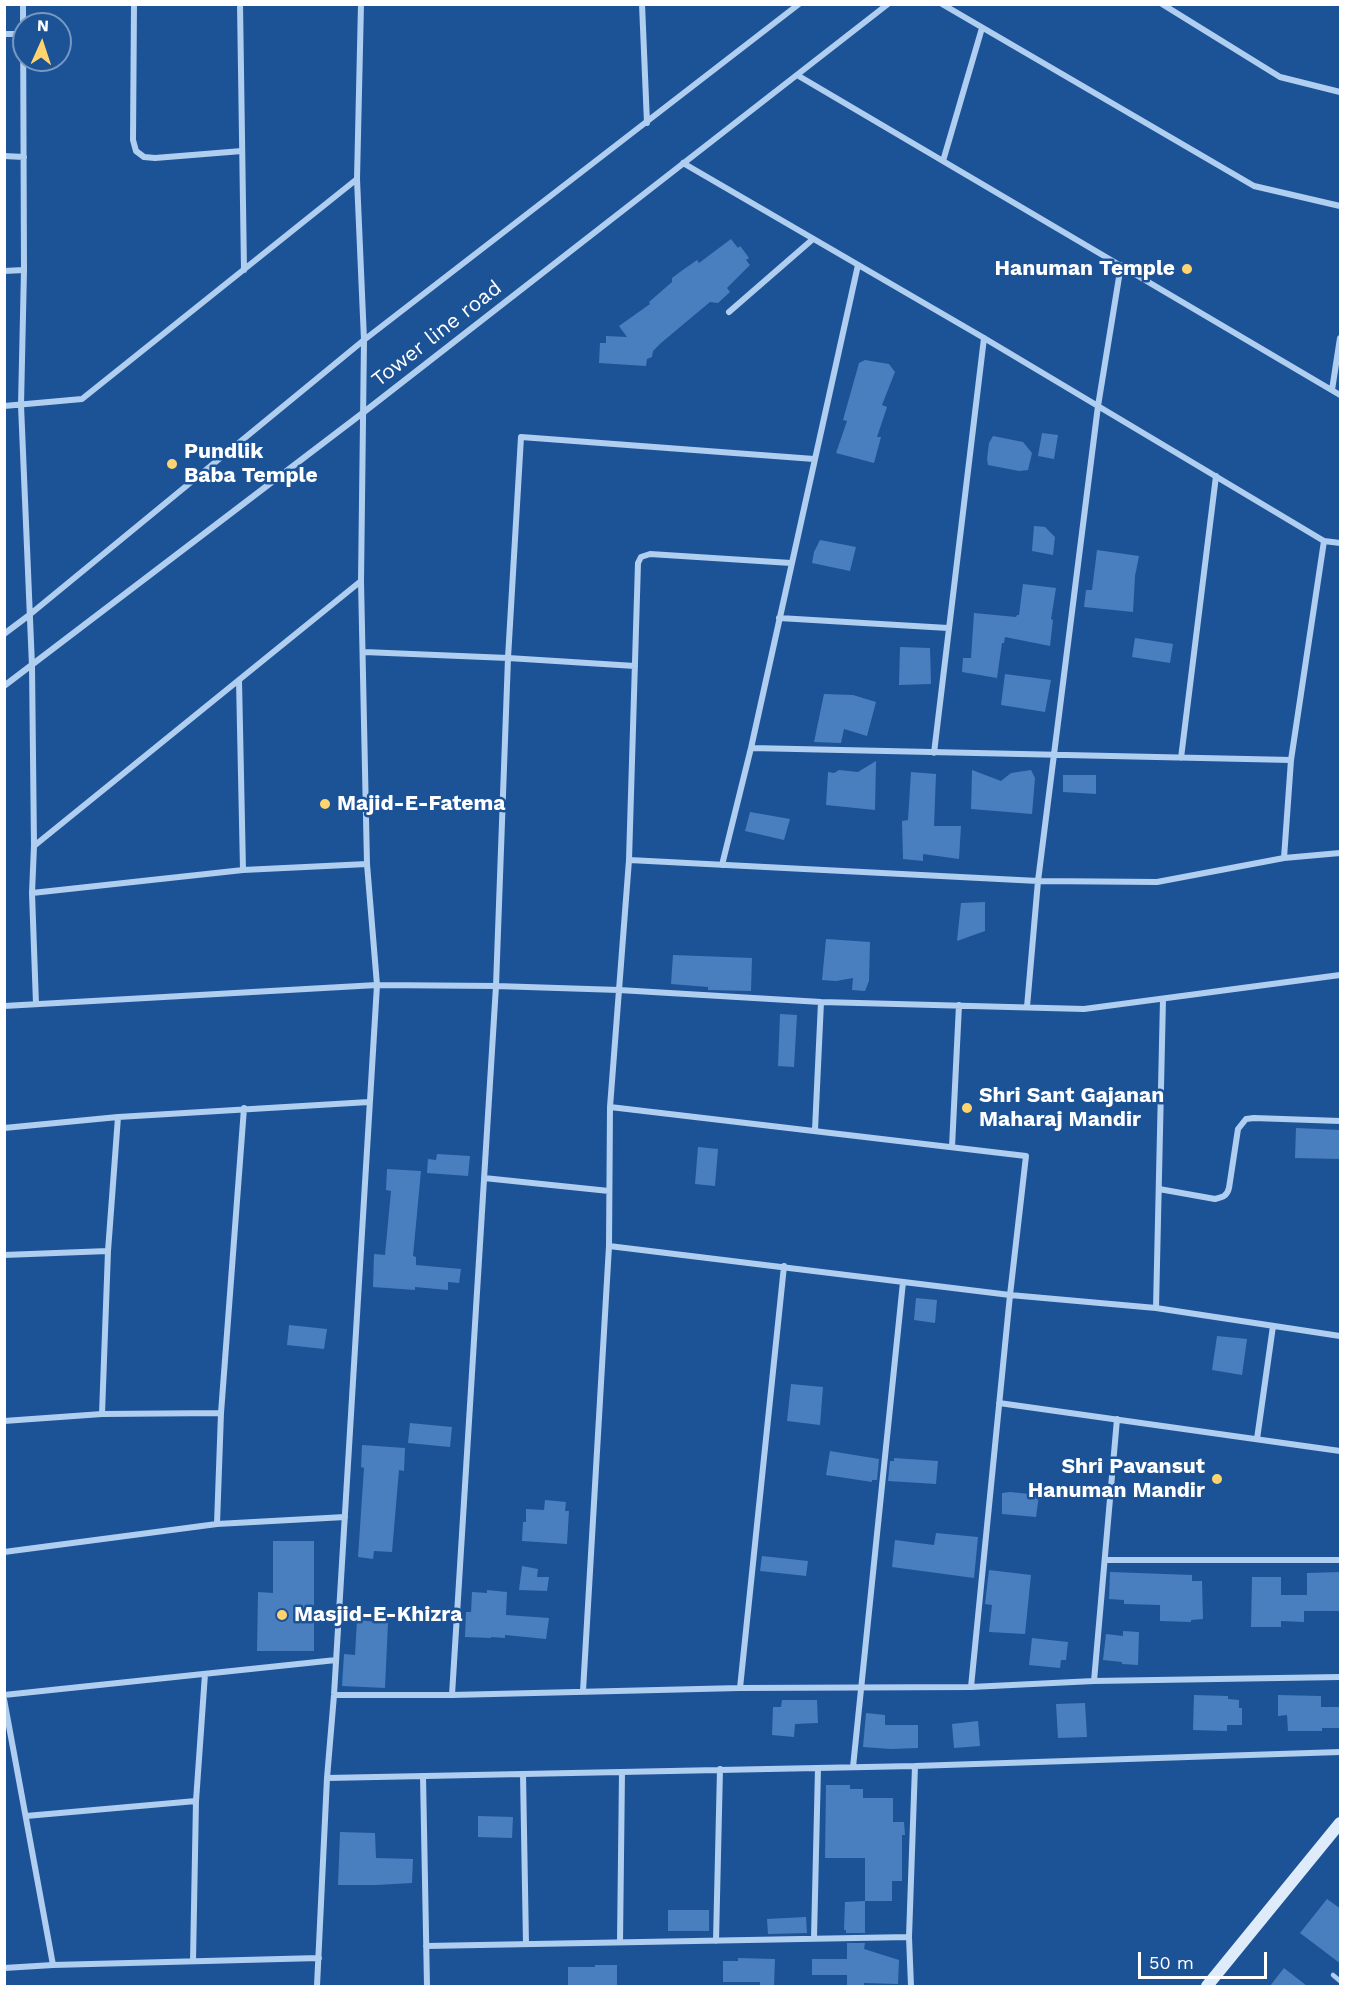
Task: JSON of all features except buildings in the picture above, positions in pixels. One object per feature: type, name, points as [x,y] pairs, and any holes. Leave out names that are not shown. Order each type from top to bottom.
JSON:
[{"type":"street","points":[[134,4],[133,140],[136,151],[144,157],[155,158],[242,151]]},
{"type":"street","points":[[240,4],[244,270]]},
{"type":"street","points":[[317,1986],[327,1778],[377,985],[367,864],[362,581],[364,340],[357,179],[362,4]]},
{"type":"street","points":[[642,4],[647,123]]},
{"type":"street","points":[[4,634],[364,340],[800,4]]},
{"type":"street","name":"Tower line road","points":[[4,686],[364,412],[888,4]]},
{"type":"street","points":[[942,4],[1254,186],[1341,206]]},
{"type":"street","points":[[1162,4],[1280,77],[1341,92]]},
{"type":"street","points":[[943,161],[982,28]]},
{"type":"street","points":[[23,72],[24,270],[21,405],[28,616],[32,666],[34,846],[32,893],[36,1004]]},
{"type":"street","points":[[797,75],[1341,395]]},
{"type":"street","points":[[4,156],[24,157]]},
{"type":"street","points":[[682,163],[984,338],[1324,541],[1341,543]]},
{"type":"street","points":[[4,406],[82,399],[357,179]]},
{"type":"street","points":[[729,312],[813,239]]},
{"type":"street","points":[[722,865],[858,264]]},
{"type":"street","points":[[1027,1007],[1038,881],[1098,406],[1121,266]]},
{"type":"street","points":[[4,271],[24,270]]},
{"type":"street","points":[[934,753],[984,338]]},
{"type":"street","points":[[1332,390],[1341,338]]},
{"type":"street","points":[[452,1695],[496,986],[508,658],[521,437],[814,459]]},
{"type":"street","points":[[1181,758],[1216,476]]},
{"type":"street","points":[[1284,858],[1292,760],[1324,541]]},
{"type":"street","points":[[583,1691],[609,1246],[610,1107],[629,860],[639,563],[641,557],[650,554],[791,563]]},
{"type":"street","points":[[34,846],[362,581]]},
{"type":"street","points":[[779,618],[948,628]]},
{"type":"street","points":[[364,652],[635,666]]},
{"type":"street","points":[[239,680],[243,870]]},
{"type":"street","points":[[750,748],[1292,760]]},
{"type":"street","points":[[629,860],[1038,881],[1157,882],[1284,858],[1341,853]]},
{"type":"street","points":[[32,893],[243,870],[367,864]]},
{"type":"street","points":[[4,1006],[377,985],[619,990],[821,1002],[1084,1009],[1341,975]]},
{"type":"street","points":[[1156,1308],[1163,999]]},
{"type":"street","points":[[815,1130],[821,1002]]},
{"type":"street","points":[[952,1147],[959,1005]]},
{"type":"street","points":[[4,1128],[244,1108],[369,1102]]},
{"type":"street","points":[[610,1107],[1026,1156],[971,1687]]},
{"type":"street","points":[[217,1524],[221,1413],[244,1108]]},
{"type":"street","points":[[102,1414],[108,1251],[118,1117]]},
{"type":"street","points":[[1159,1189],[1215,1199],[1224,1197],[1229,1188],[1238,1129],[1246,1119],[1341,1121]]},
{"type":"street","points":[[484,1178],[609,1191]]},
{"type":"street","points":[[609,1246],[1010,1295],[1156,1308],[1341,1336]]},
{"type":"street","points":[[4,1255],[108,1251]]},
{"type":"street","points":[[740,1688],[784,1266]]},
{"type":"street","points":[[853,1767],[903,1281]]},
{"type":"street","points":[[1257,1439],[1273,1326]]},
{"type":"street","points":[[999,1403],[1341,1451]]},
{"type":"street","points":[[4,1421],[102,1414],[221,1413]]},
{"type":"street","points":[[1094,1681],[1117,1419]]},
{"type":"street","points":[[4,1552],[217,1524],[345,1516]]},
{"type":"street","points":[[1105,1560],[1341,1560]]},
{"type":"street","points":[[54,1965],[4,1697],[336,1660]]},
{"type":"street","points":[[193,1961],[196,1801],[205,1674]]},
{"type":"street","points":[[334,1695],[452,1695],[861,1686],[971,1687],[1094,1681],[1341,1677]]},
{"type":"street","points":[[327,1778],[915,1766],[1341,1752]]},
{"type":"street","points":[[911,1986],[909,1937],[915,1766]]},
{"type":"street","points":[[814,1938],[818,1768]]},
{"type":"street","points":[[716,1941],[720,1769]]},
{"type":"street","points":[[620,1942],[622,1772]]},
{"type":"street","points":[[523,1774],[526,1944]]},
{"type":"street","points":[[423,1776],[427,1986]]},
{"type":"street","points":[[26,1816],[196,1801]]},
{"type":"street","points":[[1207,1986],[1341,1823]]},
{"type":"street","points":[[426,1946],[909,1937]]},
{"type":"street","points":[[4,1968],[319,1958]]},
{"type":"lane","points":[[1333,1975],[1341,1981]]},
{"type":"place","name":"Hanuman Temple","points":[[1187,269]]},
{"type":"place","name":"Pundlik Baba Temple","points":[[172,464]]},
{"type":"place","name":"Majid-E-Fatema","points":[[325,804]]},
{"type":"place","name":"Shri Sant Gajanan Maharaj Mandir","points":[[967,1108]]},
{"type":"place","name":"Shri Pavansut Hanuman Mandir","points":[[1217,1479]]},
{"type":"place","name":"Masjid-E-Khizra","points":[[282,1615]]}]
